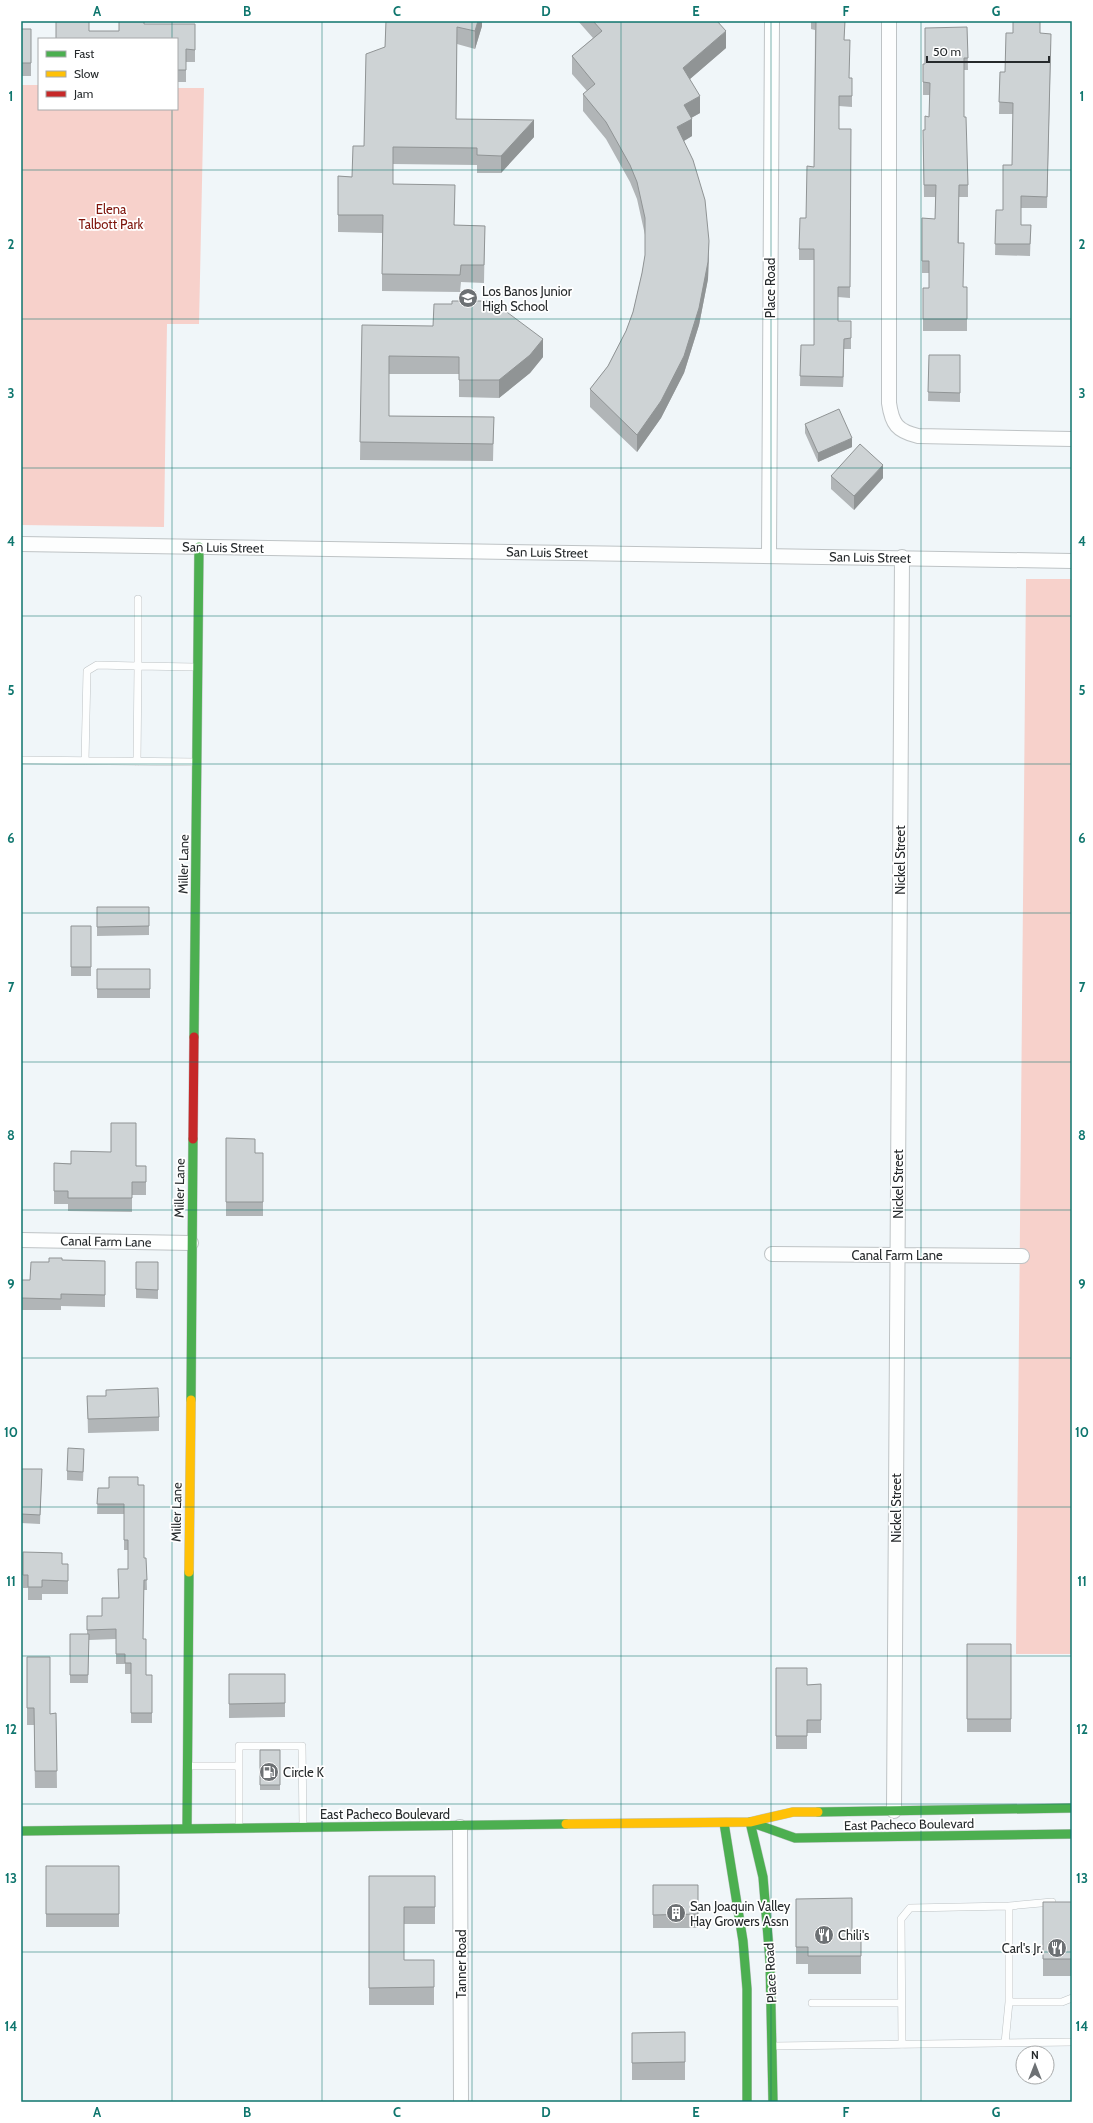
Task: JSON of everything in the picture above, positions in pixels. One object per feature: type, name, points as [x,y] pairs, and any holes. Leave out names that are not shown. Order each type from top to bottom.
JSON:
[{"type":"main road","name":"Miller Lane","points":[[187,1829],[186,1766],[199,547]]},
{"type":"main road","name":"East Pacheco Boulevard","points":[[21,1831],[724,1823],[750,1822],[793,1812],[1072,1808]]},
{"type":"main road","name":"East Pacheco Boulevard","points":[[750,1822],[795,1838],[1072,1834]]},
{"type":"main road","name":"Place Road","points":[[750,1822],[763,1877],[770,1961],[773,2102]]},
{"type":"main road","name":"Place Road","points":[[724,1823],[743,1941],[748,1989],[747,2102]]},
{"type":"street","name":"Place Road","points":[[769,555],[772,21]]},
{"type":"street","points":[[889,21],[890,415],[897,427],[905,433],[918,436],[1072,439]]},
{"type":"street","name":"San Luis Street","points":[[21,544],[902,557],[1072,561]]},
{"type":"street","name":"Nickel Street","points":[[894,1811],[902,557]]},
{"type":"street","name":"Canal Farm Lane","points":[[21,1240],[191,1243]]},
{"type":"street","name":"Canal Farm Lane","points":[[772,1254],[1022,1256]]},
{"type":"street","name":"Tanner Road","points":[[460,1826],[461,2102]]},
{"type":"lane","points":[[137,762],[138,599]]},
{"type":"lane","points":[[86,761],[87,670],[97,664],[198,667]]},
{"type":"lane","points":[[21,760],[197,762]]},
{"type":"lane","points":[[239,1828],[239,1746],[302,1746],[303,1828]]},
{"type":"lane","points":[[186,1766],[239,1766]]},
{"type":"lane","points":[[902,2044],[900,1919],[910,1908],[1009,1906],[1040,1902],[1064,1902]]},
{"type":"lane","points":[[1005,2043],[1009,2002],[1009,1906]]},
{"type":"lane","points":[[1009,2002],[1062,2002],[1072,1998]]},
{"type":"lane","points":[[812,2003],[901,2003]]},
{"type":"lane","points":[[773,2046],[1072,2042]]},
{"type":"green space","name":"Elena Talbott Park","points":[[21,85],[38,85],[38,110],[178,110],[178,88],[204,88],[199,324],[167,324],[164,527],[21,525]]},
{"type":"green space","points":[[1026,579],[1072,579],[1072,1654],[1016,1654]]},
{"type":"building","points":[[56,21],[89,21],[89,31],[119,31],[119,21],[144,21],[144,24],[195,24],[195,50],[186,49],[186,70],[178,70],[178,38],[56,38]]},
{"type":"building","points":[[386,21],[478,21],[475,31],[457,27],[456,119],[534,120],[501,156],[477,155],[477,148],[393,147],[393,184],[455,185],[454,225],[485,226],[484,265],[461,265],[460,275],[382,274],[383,215],[338,215],[338,176],[352,177],[353,146],[364,146],[366,54],[385,47]]},
{"type":"building","points":[[593,21],[717,21],[726,31],[683,68],[700,96],[684,105],[692,119],[677,127],[693,160],[705,200],[709,241],[708,262],[699,308],[684,356],[661,401],[637,435],[590,389],[608,366],[626,331],[633,312],[645,255],[645,218],[637,182],[630,165],[606,122],[583,94],[595,84],[572,56],[602,31]]},
{"type":"building","points":[[816,21],[845,21],[844,40],[850,40],[849,78],[852,78],[852,96],[839,96],[839,129],[851,129],[850,287],[838,287],[838,321],[851,321],[851,338],[844,339],[843,377],[800,376],[801,345],[814,345],[814,249],[799,249],[800,218],[806,218],[807,166],[814,167]]},
{"type":"building","points":[[1013,21],[1040,21],[1040,33],[1051,34],[1047,197],[1021,196],[1021,225],[1031,225],[1030,244],[995,244],[996,210],[1003,210],[1003,165],[1012,165],[1013,103],[999,102],[1000,72],[1005,72],[1006,33],[1013,33]]},
{"type":"building","points":[[967,27],[968,58],[964,58],[964,117],[966,117],[968,185],[959,185],[958,243],[964,243],[963,287],[967,287],[967,319],[923,319],[923,288],[929,288],[929,261],[922,261],[922,218],[935,219],[936,185],[924,185],[923,130],[925,130],[925,116],[929,117],[930,83],[923,82],[923,64],[925,64],[925,28]]},
{"type":"building","points":[[21,29],[31,29],[31,63],[21,63]]},
{"type":"building","points":[[452,301],[492,301],[543,339],[530,355],[499,380],[459,380],[459,357],[389,356],[389,416],[494,417],[493,444],[360,442],[362,325],[433,326],[434,304],[452,304]]},
{"type":"building","points":[[929,355],[960,355],[960,393],[928,392]]},
{"type":"building","points":[[839,409],[852,438],[818,453],[805,424]]},
{"type":"building","points":[[860,444],[883,465],[854,496],[831,476]]},
{"type":"building","points":[[97,907],[149,907],[149,926],[97,927]]},
{"type":"building","points":[[71,926],[91,926],[91,967],[71,967]]},
{"type":"building","points":[[97,969],[150,969],[150,989],[97,989]]},
{"type":"building","points":[[111,1123],[136,1123],[136,1166],[146,1166],[146,1182],[132,1182],[132,1198],[68,1198],[68,1191],[54,1191],[54,1163],[71,1164],[71,1151],[111,1152]]},
{"type":"building","points":[[226,1138],[255,1139],[255,1153],[263,1153],[263,1202],[226,1202]]},
{"type":"building","points":[[49,1258],[62,1258],[62,1260],[105,1261],[105,1295],[61,1294],[61,1299],[21,1298],[21,1280],[30,1280],[31,1262],[49,1262]]},
{"type":"building","points":[[136,1262],[158,1262],[158,1290],[136,1289]]},
{"type":"building","points":[[158,1388],[159,1417],[88,1419],[87,1396],[106,1396],[106,1390]]},
{"type":"building","points":[[68,1448],[84,1449],[83,1472],[67,1471]]},
{"type":"building","points":[[21,1469],[42,1469],[40,1515],[21,1514]]},
{"type":"building","points":[[109,1477],[138,1477],[138,1485],[144,1485],[144,1558],[146,1558],[147,1580],[144,1580],[143,1639],[146,1639],[146,1675],[152,1675],[152,1713],[131,1713],[131,1663],[125,1663],[125,1654],[116,1654],[116,1629],[87,1630],[87,1616],[102,1616],[102,1598],[119,1598],[118,1569],[128,1569],[128,1540],[124,1540],[124,1504],[97,1504],[98,1488],[109,1488]]},
{"type":"building","points":[[23,1552],[62,1553],[62,1564],[68,1564],[68,1581],[42,1580],[42,1587],[28,1587],[28,1575],[23,1575]]},
{"type":"building","points":[[70,1634],[89,1634],[88,1675],[70,1675]]},
{"type":"building","points":[[967,1644],[1011,1644],[1011,1719],[967,1719]]},
{"type":"building","points":[[27,1657],[50,1657],[50,1714],[56,1713],[57,1771],[35,1771],[34,1708],[27,1708]]},
{"type":"building","points":[[776,1668],[807,1668],[807,1685],[821,1684],[821,1720],[807,1720],[807,1736],[776,1736]]},
{"type":"building","points":[[229,1674],[285,1674],[285,1703],[229,1704]]},
{"type":"building","points":[[260,1750],[280,1750],[280,1785],[260,1785]]},
{"type":"building","points":[[46,1866],[119,1866],[119,1914],[46,1914]]},
{"type":"building","points":[[369,1876],[435,1876],[435,1907],[404,1907],[404,1960],[434,1960],[434,1987],[369,1988]]},
{"type":"building","points":[[653,1885],[698,1885],[698,1914],[653,1915]]},
{"type":"building","name":"Chili's","points":[[852,1898],[852,1935],[861,1935],[861,1956],[808,1956],[808,1947],[796,1947],[796,1899]]},
{"type":"building","name":"Carl's Jr.","points":[[1043,1902],[1072,1902],[1072,1959],[1043,1959]]},
{"type":"building","points":[[685,2032],[685,2062],[632,2063],[632,2033]]},
{"type":"traffic: fast","points":[[194,1037],[199,547]]},
{"type":"traffic: fast","points":[[191,1400],[193,1139]]},
{"type":"traffic: fast","points":[[187,1829],[189,1572]]},
{"type":"traffic: fast","points":[[818,1812],[1072,1808]]},
{"type":"traffic: fast","points":[[750,1822],[763,1877],[770,1961],[773,2102]]},
{"type":"traffic: fast","points":[[750,1822],[795,1838],[1072,1834]]},
{"type":"traffic: fast","points":[[724,1823],[743,1941],[747,1989],[747,2102]]},
{"type":"traffic: fast","points":[[21,1831],[566,1824]]},
{"type":"traffic: slow","points":[[189,1572],[191,1400]]},
{"type":"traffic: slow","points":[[566,1824],[750,1822],[793,1812],[818,1812]]},
{"type":"traffic: jam","points":[[193,1139],[194,1037]]},
{"type":"place","name":"Los Banos Junior High School","points":[[468,298]]},
{"type":"place","name":"Circle K","points":[[269,1772]]},
{"type":"place","name":"San Joaquin Valley Hay Growers Assn","points":[[676,1913]]},
{"type":"place","name":"Chili's","points":[[824,1935]]},
{"type":"place","name":"Carl's Jr.","points":[[1057,1948]]}]
